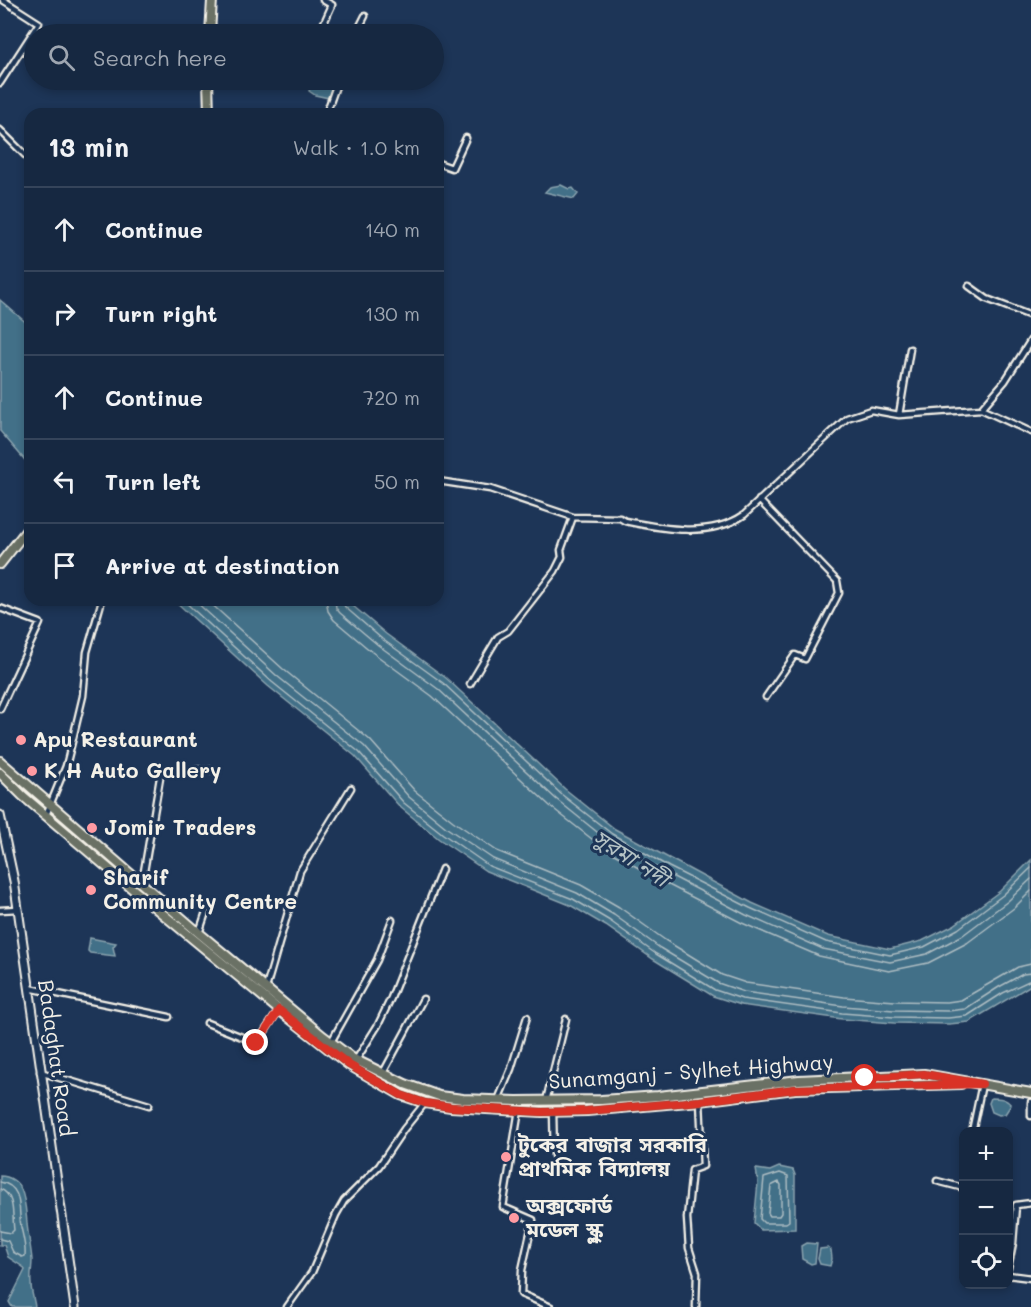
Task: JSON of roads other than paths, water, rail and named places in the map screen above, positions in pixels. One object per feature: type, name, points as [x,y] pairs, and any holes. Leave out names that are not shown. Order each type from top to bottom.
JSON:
[{"type":"main road","points":[[211,24],[212,0]]},
{"type":"main road","points":[[208,90],[209,108]]},
{"type":"main road","points":[[0,564],[24,533]]},
{"type":"main road","name":"Sunamganj - Sylhet Highway","points":[[0,761],[199,933],[331,1042],[356,1060],[439,1096],[498,1100],[601,1100],[799,1080],[924,1074],[1031,1093]]},
{"type":"main road","name":"Sunamganj - Sylhet Highway","points":[[0,772],[23,795],[99,860],[279,1010],[349,1065],[401,1095],[425,1103],[451,1107],[587,1111],[700,1101],[795,1089],[982,1084]]},
{"type":"main road","points":[[23,795],[30,787]]},
{"type":"main road","name":"Badaghat Road","points":[[0,815],[14,881],[75,1307]]},
{"type":"main road","points":[[99,860],[106,852]]},
{"type":"street","points":[[3,0],[38,24]]},
{"type":"street","points":[[323,0],[332,5],[323,24]]},
{"type":"street","points":[[361,24],[365,16]]},
{"type":"street","points":[[0,83],[24,46]]},
{"type":"street","points":[[328,108],[335,90]]},
{"type":"street","points":[[0,130],[24,154]]},
{"type":"street","points":[[444,166],[452,168],[466,138]]},
{"type":"street","points":[[969,286],[987,299],[1031,316]]},
{"type":"street","points":[[981,409],[1005,381],[1031,340]]},
{"type":"street","points":[[899,415],[910,349]]},
{"type":"street","points":[[444,482],[490,489],[573,518],[620,518],[625,521],[671,529],[717,528],[732,524],[744,515],[847,418],[872,410],[899,415],[981,409],[1031,432]]},
{"type":"street","points":[[759,500],[837,581],[838,594],[805,659],[795,655],[766,697]]},
{"type":"street","points":[[470,684],[498,637],[508,631],[555,571],[562,557],[561,550],[573,518]]},
{"type":"street","points":[[46,815],[66,766],[83,696],[87,652],[100,606]]},
{"type":"street","points":[[0,608],[40,623],[0,709]]},
{"type":"street","points":[[142,883],[161,772],[171,769],[212,770]]},
{"type":"street","points":[[266,988],[300,871],[351,788]]},
{"type":"street","points":[[356,1060],[391,998],[442,869]]},
{"type":"street","points":[[0,910],[18,909]]},
{"type":"street","points":[[199,933],[207,909]]},
{"type":"street","points":[[331,1042],[377,960],[392,920]]},
{"type":"street","points":[[28,988],[169,1017]]},
{"type":"street","points":[[383,1073],[423,999]]},
{"type":"street","points":[[207,1023],[257,1043],[279,1010]]},
{"type":"street","points":[[498,1100],[511,1070],[527,1017]]},
{"type":"street","points":[[546,1101],[566,1019]]},
{"type":"street","points":[[40,1072],[149,1105]]},
{"type":"street","points":[[973,1127],[982,1084]]},
{"type":"street","points":[[696,1307],[697,1273],[689,1248],[687,1218],[692,1170],[703,1166],[700,1101]]},
{"type":"street","points":[[1031,1102],[1031,1116]]},
{"type":"street","points":[[287,1307],[312,1272],[336,1215],[344,1202],[379,1166],[425,1103]]},
{"type":"street","points":[[519,1110],[503,1207],[533,1220],[522,1270],[521,1294],[551,1307]]},
{"type":"street","points":[[553,1111],[554,1156]]},
{"type":"street","points":[[937,1181],[959,1187]]},
{"type":"street","points":[[1013,1204],[1031,1203]]},
{"type":"street","points":[[1013,1243],[1016,1204]]},
{"type":"street","points":[[1013,1276],[1031,1278]]},
{"type":"water","points":[[309,90],[331,90],[329,98]]},
{"type":"water","points":[[561,185],[569,189],[573,188],[578,194],[574,199],[545,192],[550,187]]},
{"type":"water","points":[[0,300],[24,321],[24,459],[0,431]]},
{"type":"water","name":"সুরমা নদী","points":[[181,606],[353,606],[386,634],[446,678],[565,789],[615,829],[752,903],[828,936],[890,949],[922,941],[954,925],[1000,891],[1031,860],[1031,985],[969,1022],[949,1024],[842,1019],[741,1005],[713,996],[570,905],[486,871],[439,839],[400,807],[355,756],[268,686]]},
{"type":"water","points":[[90,938],[116,943],[113,947],[115,956],[90,953],[88,951]]},
{"type":"water","points":[[991,1098],[1002,1099],[1011,1105],[1005,1114],[999,1115],[992,1112],[989,1103]]},
{"type":"water","points":[[779,1167],[793,1170],[795,1175],[795,1229],[761,1230],[754,1223],[758,1182],[756,1169],[770,1171]]},
{"type":"water","points":[[0,1176],[15,1181],[22,1193],[32,1255],[31,1287],[35,1307],[12,1307],[9,1302],[25,1270],[8,1257],[4,1245],[0,1245]]},
{"type":"water","points":[[806,1243],[817,1244],[815,1263],[811,1264],[802,1259],[801,1246]]},
{"type":"water","points":[[820,1249],[831,1250],[832,1259],[830,1266],[820,1264],[818,1259]]},
{"type":"place","name":"Apu Restaurant","points":[[21,740]]},
{"type":"place","name":"K H Auto Gallery","points":[[32,771]]},
{"type":"place","name":"Jomir Traders","points":[[92,828]]},
{"type":"place","name":"Sharif Community Centre","points":[[91,890]]},
{"type":"place","name":"টুকের বাজার সরকারি প্রাথমিক বিদ্যালয়","points":[[506,1157]]},
{"type":"place","name":"অক্সফোর্ড মডেল স্কুল","points":[[514,1218]]}]
